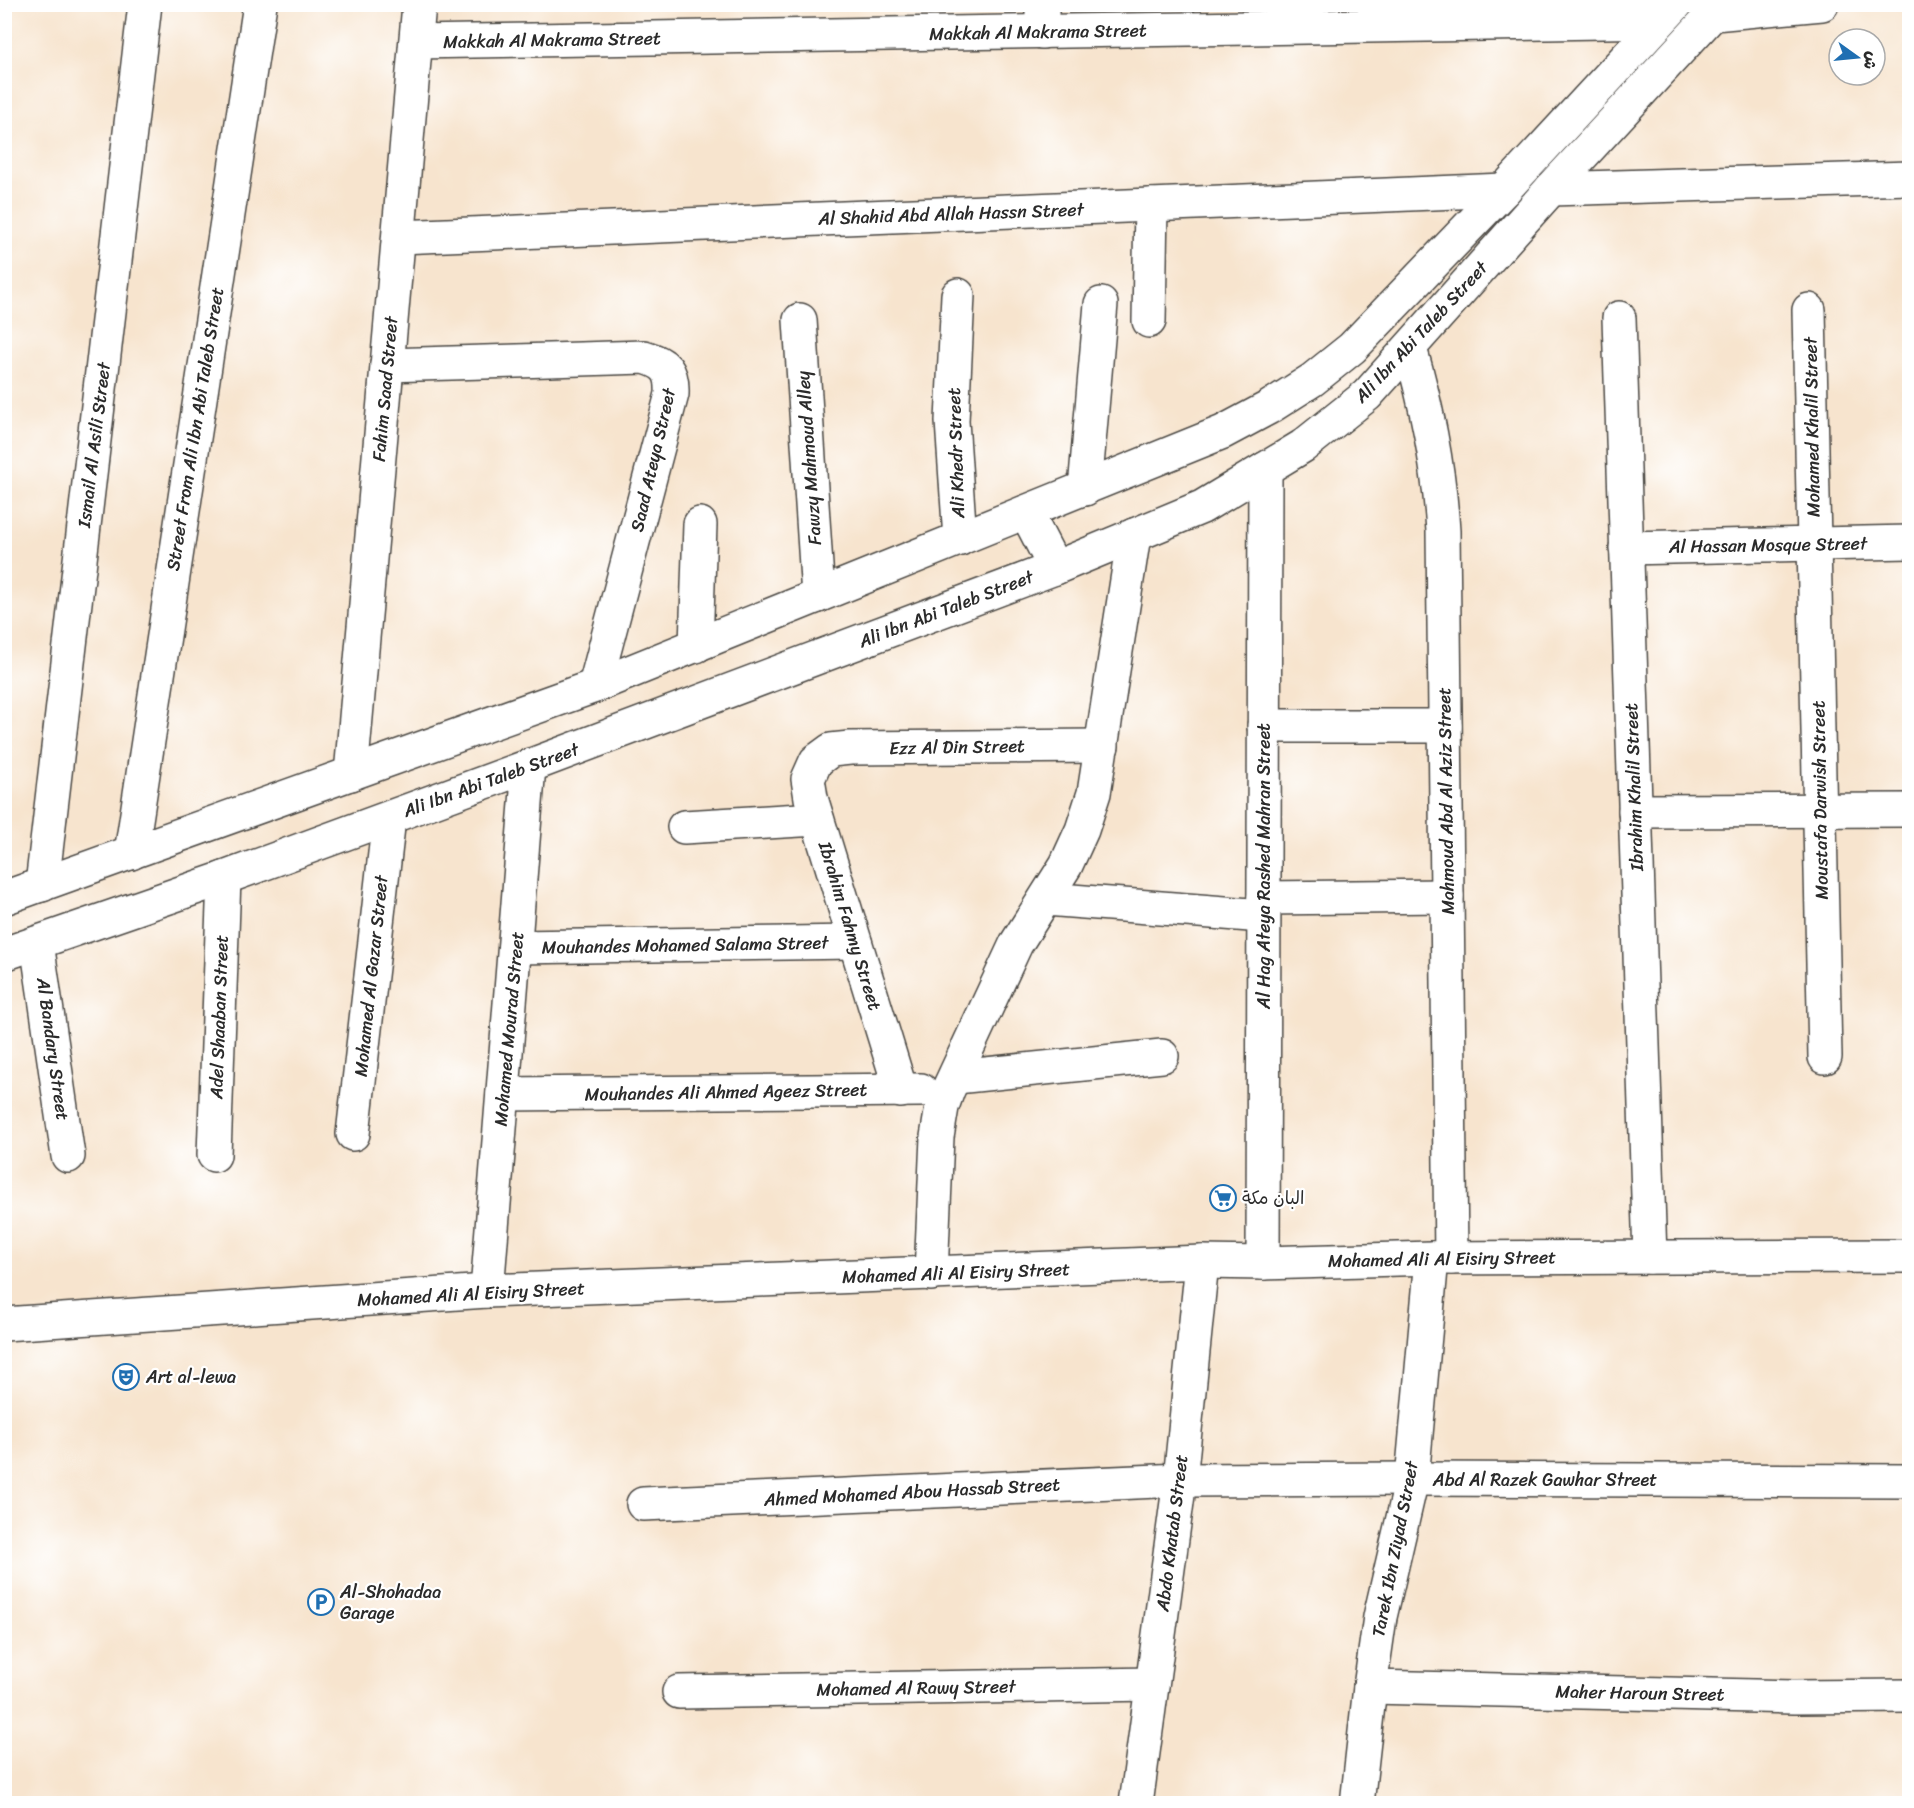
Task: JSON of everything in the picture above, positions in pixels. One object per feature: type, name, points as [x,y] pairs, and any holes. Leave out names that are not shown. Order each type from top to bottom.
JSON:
[{"type":"street","name":"Ismail Al Asili Street","points":[[42,885],[145,4]]},
{"type":"street","name":"Street From Ali Ibn Abi Taleb Street","points":[[131,853],[260,4]]},
{"type":"street","name":"Fahim Saad Street","points":[[351,774],[419,4]]},
{"type":"street","points":[[1718,9],[1822,4]]},
{"type":"street","name":"Ali Ibn Abi Taleb Street","points":[[4,954],[224,878],[529,766],[1055,568],[1202,507],[1303,446],[1367,395],[1551,189],[1718,9]]},
{"type":"street","name":"Ali Ibn Abi Taleb Street","points":[[4,898],[595,686],[1223,432],[1268,408],[1312,380],[1352,348],[1504,190],[1668,13]]},
{"type":"street","name":"Makkah Al Makrama Street","points":[[416,42],[1042,18],[1668,13]]},
{"type":"street","points":[[1551,189],[1910,178]]},
{"type":"street","name":"Al Shahid Abd Allah Hassn Street","points":[[399,237],[1504,190]]},
{"type":"street","points":[[1149,321],[1151,206]]},
{"type":"street","name":"Ali Khedr Street","points":[[958,295],[952,421],[960,539]]},
{"type":"street","points":[[1085,489],[1101,304]]},
{"type":"street","name":"Mohamed Khalil Street","points":[[1809,309],[1814,543]]},
{"type":"street","name":"Ibrahim Khalil Street","points":[[1619,318],[1650,1257]]},
{"type":"street","name":"Fawzy Mahmoud Alley","points":[[800,321],[818,596]]},
{"type":"street","name":"Mahmoud Abd Al Aziz Street","points":[[1410,348],[1425,404],[1440,484],[1443,531],[1447,896],[1441,1258]]},
{"type":"street","name":"Saad Ateya Street","points":[[387,365],[644,357],[657,360],[667,368],[672,380],[672,394],[595,686]]},
{"type":"street","name":"Al Hag Ateya Rashed Mahran Street","points":[[1263,1263],[1265,469]]},
{"type":"street","points":[[1026,512],[1055,568]]},
{"type":"street","points":[[696,646],[700,524]]},
{"type":"street","points":[[931,1274],[936,1137],[942,1107],[1016,944],[1066,865],[1082,830],[1094,793],[1134,535]]},
{"type":"street","name":"Al Hassan Mosque Street","points":[[1626,548],[1910,542]]},
{"type":"street","name":"Moustafa Darwish Street","points":[[1814,543],[1825,1058]]},
{"type":"street","points":[[1264,726],[1445,726]]},
{"type":"street","name":"Ezz Al Din Street","points":[[816,761],[831,750],[850,748],[1102,746]]},
{"type":"street","name":"Ibrahim Fahmy Street","points":[[816,761],[808,779],[811,798],[901,1091]]},
{"type":"street","name":"Mohamed Mourad Street","points":[[487,1291],[529,766]]},
{"type":"street","points":[[1635,811],[1910,810]]},
{"type":"street","name":"Mohamed Al Gazar Street","points":[[353,1134],[389,818]]},
{"type":"street","points":[[684,827],[817,819]]},
{"type":"street","name":"Adel Shaaban Street","points":[[214,1155],[224,878]]},
{"type":"street","points":[[1046,899],[1264,907],[1447,896]]},
{"type":"street","name":"Mouhandes Mohamed Salama Street","points":[[515,947],[855,942]]},
{"type":"street","name":"Al Bandary Street","points":[[38,943],[68,1156]]},
{"type":"street","name":"Mouhandes Ali Ahmed Ageez Street","points":[[503,1095],[901,1091],[1162,1056]]},
{"type":"street","name":"Mohamed Ali Al Eisiry Street","points":[[4,1324],[487,1291],[1202,1262],[1263,1263],[1441,1258],[1910,1256]]},
{"type":"street","name":"Tarek Ibn Ziyad Street","points":[[1357,1803],[1380,1617],[1412,1479],[1441,1258]]},
{"type":"street","name":"Abdo Khatab Street","points":[[1136,1803],[1180,1480],[1202,1262]]},
{"type":"street","name":"Abd Al Razek Gawhar Street","points":[[1180,1480],[1910,1481]]},
{"type":"street","name":"Ahmed Mohamed Abou Hassab Street","points":[[643,1504],[1180,1480]]},
{"type":"street","name":"Mohamed Al Rawy Street","points":[[680,1692],[1152,1684]]},
{"type":"street","name":"Maher Haroun Street","points":[[1370,1687],[1782,1697],[1910,1696]]},
{"type":"place","name":"البان مكة","points":[[1223,1198]]},
{"type":"place","name":"Art al-lewa","points":[[126,1377]]},
{"type":"place","name":"Al-Shohadaa Garage","points":[[321,1602]]}]
